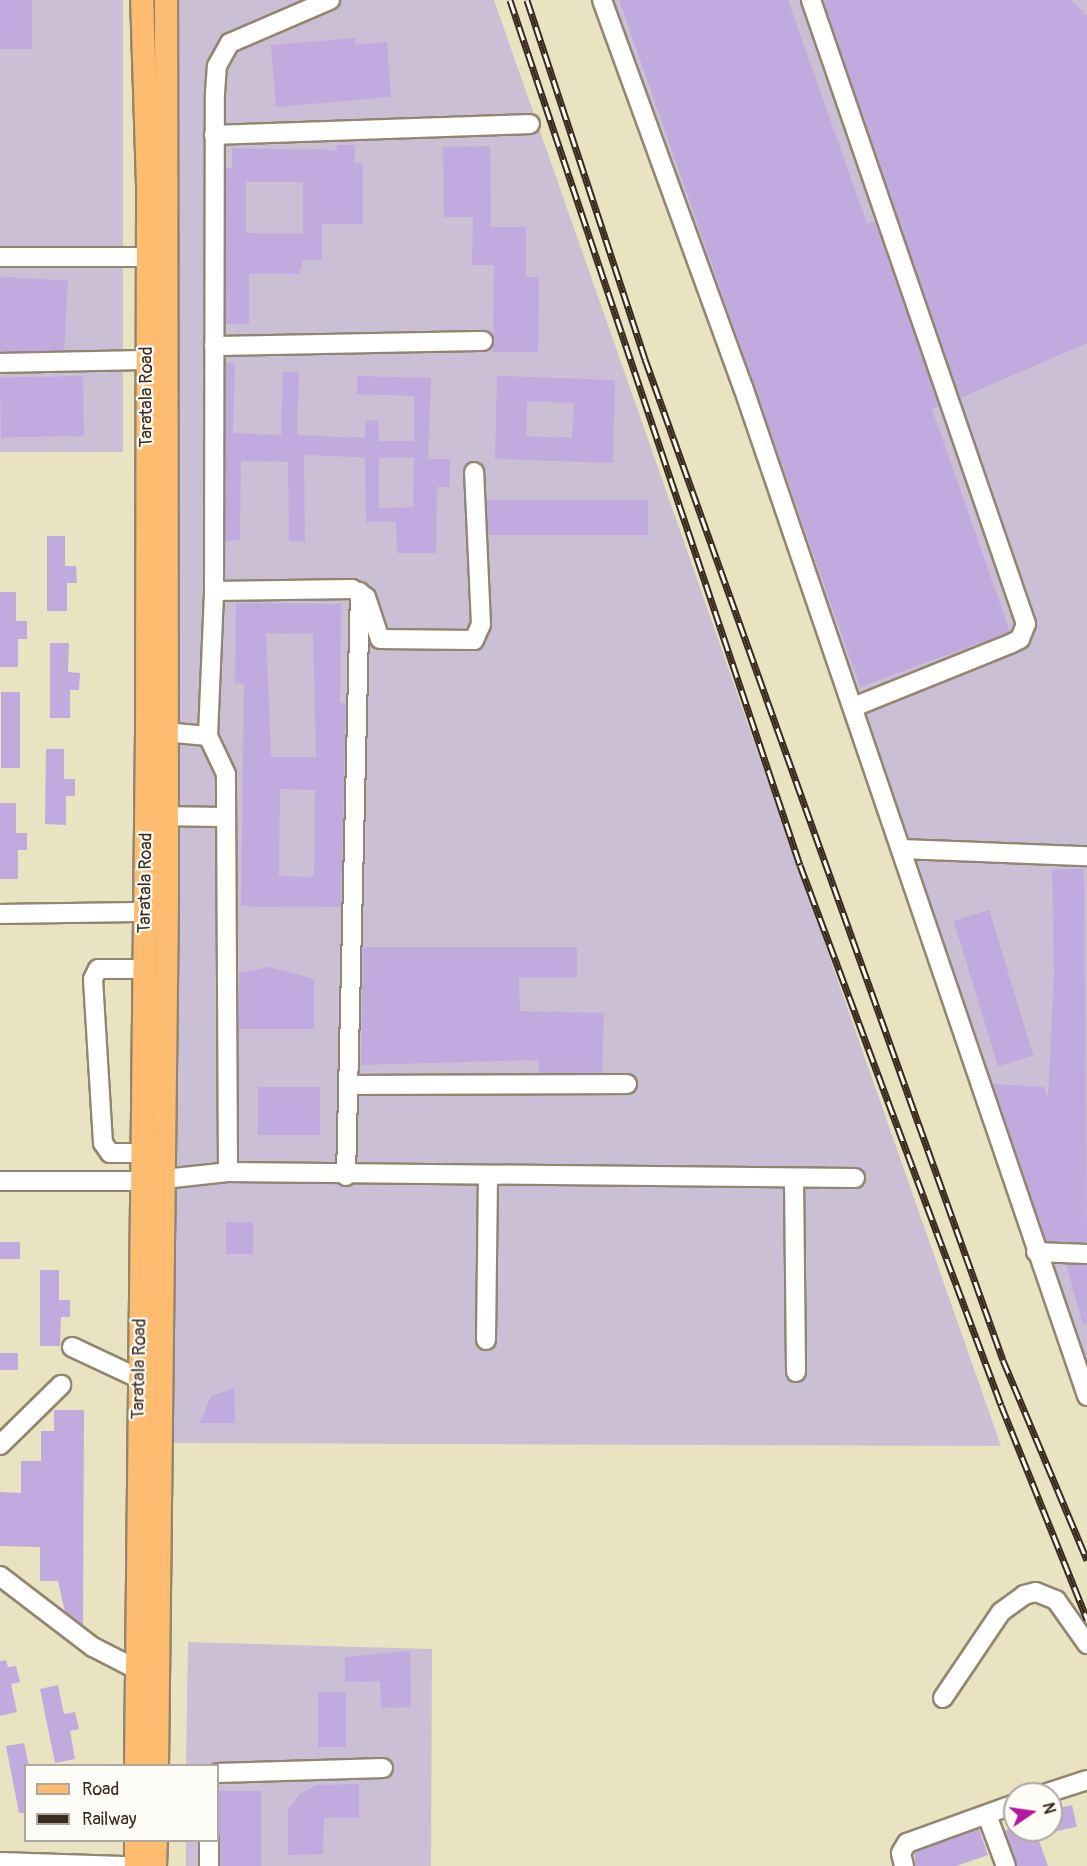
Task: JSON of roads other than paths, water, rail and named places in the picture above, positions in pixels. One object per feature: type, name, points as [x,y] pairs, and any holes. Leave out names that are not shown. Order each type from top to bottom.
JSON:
[{"type":"main road","name":"Taratala Road","points":[[142,0],[147,360],[156,731]]},
{"type":"main road","points":[[157,1764],[146,1692],[166,0]]},
{"type":"main road","name":"Taratala Road","points":[[136,1764],[146,1692],[136,1669],[140,1378],[153,1180],[142,1153],[146,912],[156,816]]},
{"type":"main road","points":[[136,1842],[136,1866]]},
{"type":"main road","points":[[155,1866],[156,1842]]},
{"type":"street","points":[[228,1172],[223,817],[226,774],[208,736],[214,591],[214,135],[223,50],[243,35],[330,0]]},
{"type":"street","points":[[602,0],[853,707],[1036,1252],[1087,1396]]},
{"type":"street","points":[[811,0],[1026,624],[1020,639],[1010,644],[853,707]]},
{"type":"street","points":[[214,135],[530,124]]},
{"type":"street","points":[[0,256],[147,257]]},
{"type":"street","points":[[214,346],[483,341]]},
{"type":"street","points":[[0,363],[147,360]]},
{"type":"street","points":[[360,592],[380,639],[474,640],[481,624],[474,472]]},
{"type":"street","points":[[214,591],[360,592]]},
{"type":"street","points":[[346,1176],[360,592]]},
{"type":"street","points":[[156,731],[208,736]]},
{"type":"street","points":[[156,816],[223,817]]},
{"type":"street","points":[[901,849],[1087,856]]},
{"type":"street","points":[[0,914],[146,912]]},
{"type":"street","points":[[142,1153],[110,1153],[103,1143],[93,979],[98,969],[145,969]]},
{"type":"street","points":[[349,1085],[627,1084]]},
{"type":"street","points":[[0,1181],[153,1180],[228,1172],[346,1176],[855,1178]]},
{"type":"street","points":[[486,1340],[488,1177]]},
{"type":"street","points":[[794,1178],[796,1372]]},
{"type":"street","points":[[1036,1252],[1087,1254]]},
{"type":"street","points":[[72,1347],[140,1378]]},
{"type":"street","points":[[0,1445],[61,1385]]},
{"type":"street","points":[[0,1576],[93,1647],[136,1669]]},
{"type":"street","points":[[943,1698],[1001,1612],[1024,1595],[1036,1592],[1056,1600],[1087,1644]]},
{"type":"street","points":[[219,1773],[383,1768]]},
{"type":"street","points":[[1063,1788],[1087,1780]]},
{"type":"street","points":[[904,1866],[901,1853],[907,1843],[1003,1809]]},
{"type":"street","points":[[987,1815],[1006,1866]]},
{"type":"street","points":[[209,1842],[209,1866]]},
{"type":"street","points":[[0,1862],[123,1866]]},
{"type":"railway","points":[[510,0],[800,865],[1001,1405],[1087,1619]]},
{"type":"railway","points":[[527,0],[645,359],[1003,1360],[1087,1560]]}]
